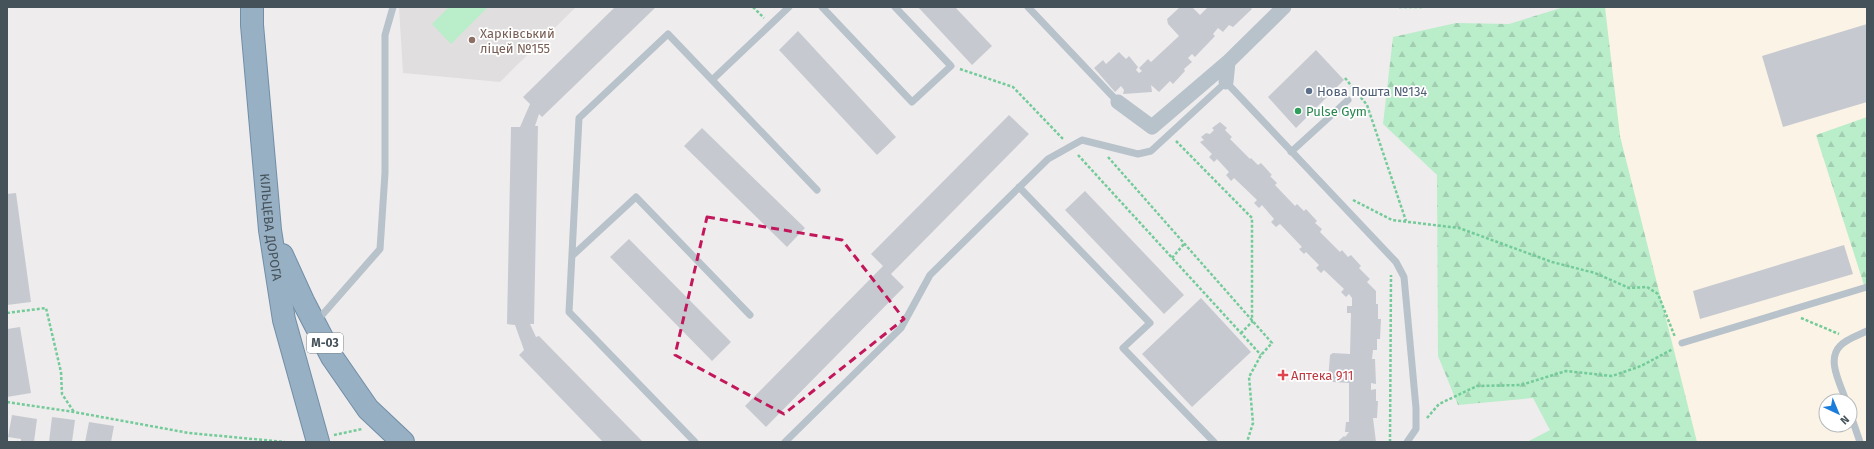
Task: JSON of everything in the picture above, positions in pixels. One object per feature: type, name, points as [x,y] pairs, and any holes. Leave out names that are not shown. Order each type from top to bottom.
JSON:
[{"type":"highway","name":"КІЛЬЦЕВА ДОРОГА","points":[[252,7],[252,25],[270,230],[284,320],[326,438]]},
{"type":"highway","name":"М-03","points":[[270,230],[332,357],[368,409],[403,442]]},
{"type":"street","points":[[1118,102],[1152,127],[1228,62],[1284,7]]},
{"type":"street","points":[[1226,82],[1228,62]]},
{"type":"lane","points":[[315,324],[380,249],[385,173],[385,35],[393,7]]},
{"type":"lane","points":[[712,80],[789,7]]},
{"type":"lane","points":[[822,7],[912,102],[951,66],[895,7]]},
{"type":"lane","points":[[1028,7],[1118,102]]},
{"type":"lane","points":[[695,442],[569,312],[579,118],[668,34],[817,190]]},
{"type":"lane","points":[[785,442],[901,328],[930,275],[1048,159],[1082,140],[1138,154],[1151,151],[1226,82],[1396,262],[1404,277],[1416,408],[1416,429],[1407,442]]},
{"type":"lane","points":[[1292,152],[1348,100]]},
{"type":"lane","points":[[1019,187],[1150,323],[1123,348],[1214,442]]},
{"type":"lane","points":[[572,256],[636,197],[750,315]]},
{"type":"lane","points":[[1682,343],[1867,287]]},
{"type":"lane","points":[[1843,393],[1833,361],[1835,353],[1840,345],[1867,331]]},
{"type":"path","points":[[753,7],[770,25]]},
{"type":"path","points":[[1399,7],[1422,7]]},
{"type":"path","points":[[951,66],[1013,87],[1070,146],[1261,355]]},
{"type":"path","points":[[1345,78],[1367,105],[1406,221]]},
{"type":"path","points":[[1172,137],[1252,218],[1252,322],[1241,333]]},
{"type":"path","points":[[1095,143],[1272,343],[1261,355],[1249,377],[1254,423],[1247,442]]},
{"type":"path","points":[[1351,199],[1392,220],[1459,228],[1552,262],[1595,273],[1629,288],[1647,287],[1658,294],[1677,342],[1682,343]]},
{"type":"path","points":[[1172,258],[1184,244]]},
{"type":"path","points":[[1390,442],[1391,274]]},
{"type":"path","points":[[7,313],[46,308],[61,372],[62,394],[74,412]]},
{"type":"path","points":[[1786,312],[1840,334]]},
{"type":"path","points":[[1416,429],[1439,404],[1477,386],[1521,385],[1566,371],[1612,376],[1664,355],[1682,343]]},
{"type":"path","points":[[7,402],[74,412],[189,433],[285,442]]},
{"type":"path","points":[[326,438],[370,427],[381,421]]},
{"type":"highlighted area","points":[[707,217],[842,240],[904,319],[784,414],[675,355]]},
{"type":"shaded area","name":"Харківський ліцей №155","points":[[399,7],[576,7],[500,82],[403,73]]},
{"type":"shaded area","points":[[1569,7],[1867,7],[1867,442],[1682,442]]},
{"type":"green space","points":[[449,7],[487,8],[451,44],[432,24]]},
{"type":"green space","points":[[1564,7],[1605,7],[1620,136],[1697,442],[1527,442],[1550,430],[1533,398],[1458,405],[1438,356],[1437,175],[1383,124],[1393,37],[1456,23],[1509,24]]},
{"type":"green space","points":[[1867,117],[1867,284],[1864,285],[1816,135]]},
{"type":"building","points":[[615,7],[656,7],[542,117],[539,114],[535,126],[538,126],[534,324],[530,324],[536,337],[539,336],[643,442],[603,442],[519,355],[524,350],[515,325],[507,324],[511,127],[520,127],[530,104],[523,97]]},
{"type":"building","points":[[918,7],[955,7],[992,46],[972,65]]},
{"type":"building","points":[[1180,7],[1192,7],[1200,15],[1208,7],[1250,7],[1252,9],[1233,27],[1229,25],[1223,32],[1218,28],[1213,34],[1215,36],[1195,57],[1192,54],[1188,58],[1192,62],[1184,69],[1185,71],[1173,84],[1170,81],[1159,92],[1151,85],[1152,92],[1123,94],[1124,90],[1121,86],[1115,92],[1094,68],[1103,60],[1106,64],[1119,52],[1126,59],[1129,56],[1138,67],[1136,70],[1139,73],[1142,71],[1139,68],[1148,59],[1151,62],[1179,36],[1168,24],[1167,19]]},
{"type":"building","points":[[1867,24],[1867,102],[1783,127],[1762,56]]},
{"type":"building","points":[[798,31],[896,137],[877,155],[779,50]]},
{"type":"building","points":[[1316,50],[1344,80],[1296,128],[1268,97]]},
{"type":"building","points":[[1009,115],[1029,134],[891,274],[904,287],[766,427],[745,406],[883,266],[871,254]]},
{"type":"building","points":[[1220,122],[1227,128],[1225,130],[1232,137],[1230,139],[1250,159],[1251,158],[1258,165],[1261,163],[1272,175],[1270,176],[1277,183],[1275,185],[1295,206],[1297,204],[1304,211],[1306,209],[1317,221],[1315,223],[1322,229],[1320,232],[1340,252],[1342,250],[1348,257],[1351,255],[1361,266],[1359,268],[1370,279],[1367,282],[1376,291],[1378,319],[1381,319],[1380,339],[1377,339],[1377,350],[1373,350],[1372,359],[1375,359],[1376,384],[1371,383],[1371,390],[1376,389],[1376,401],[1378,401],[1377,418],[1373,418],[1376,442],[1337,442],[1344,436],[1345,437],[1349,432],[1345,432],[1346,422],[1349,422],[1349,383],[1333,382],[1328,380],[1330,355],[1333,353],[1350,354],[1351,313],[1347,313],[1347,306],[1352,306],[1352,298],[1349,294],[1346,297],[1341,292],[1344,289],[1324,270],[1321,273],[1316,268],[1319,265],[1306,252],[1304,254],[1299,249],[1302,247],[1280,224],[1276,227],[1271,222],[1274,219],[1262,205],[1259,208],[1254,203],[1257,200],[1234,178],[1231,181],[1226,175],[1229,172],[1217,159],[1214,162],[1209,157],[1212,154],[1200,142],[1204,140],[1201,137],[1206,133],[1210,134],[1214,130],[1212,128]]},
{"type":"building","points":[[702,128],[805,228],[787,247],[684,146]]},
{"type":"building","points":[[1085,191],[1184,295],[1164,314],[1065,210]]},
{"type":"building","points":[[16,193],[31,302],[7,305],[7,194]]},
{"type":"building","points":[[629,239],[731,342],[712,361],[610,257]]},
{"type":"building","points":[[1844,245],[1853,274],[1700,319],[1693,291]]},
{"type":"building","points":[[1201,298],[1251,352],[1192,407],[1142,354]]},
{"type":"building","points":[[20,327],[31,393],[7,397],[7,329]]},
{"type":"building","points":[[12,415],[37,419],[34,442],[21,442],[21,439],[8,437]]},
{"type":"building","points":[[52,417],[75,420],[72,442],[49,442]]},
{"type":"building","points":[[89,422],[114,426],[111,442],[85,442]]},
{"type":"place","name":"Харківський ліцей №155","points":[[472,40]]},
{"type":"place","name":"Нова Пошта №134","points":[[1309,91]]},
{"type":"place","name":"Pulse Gym","points":[[1298,111]]},
{"type":"place","name":"Аптека 911","points":[[1283,375]]}]
